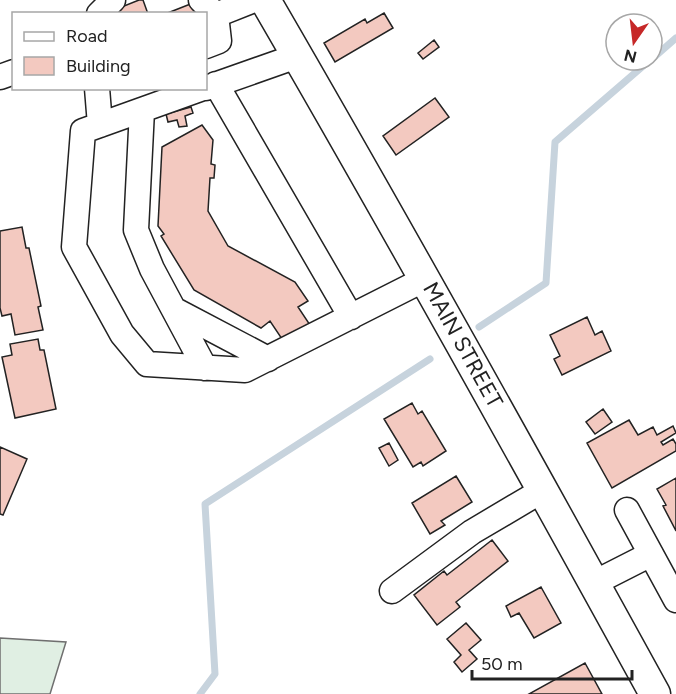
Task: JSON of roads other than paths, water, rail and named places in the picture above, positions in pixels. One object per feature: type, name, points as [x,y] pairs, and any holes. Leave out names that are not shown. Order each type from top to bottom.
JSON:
[{"type":"main road","name":"MAIN STREET","points":[[265,0],[425,279],[655,694]]},
{"type":"lane","points":[[101,12],[113,0]]},
{"type":"lane","points":[[254,0],[209,8],[213,85],[351,316]]},
{"type":"lane","points":[[213,85],[297,56]]},
{"type":"lane","points":[[97,90],[100,125]]},
{"type":"lane","points":[[199,90],[83,131],[74,247],[122,334],[147,364],[245,370],[425,279]]},
{"type":"lane","points":[[142,110],[136,230],[152,269],[205,368]]},
{"type":"lane","points":[[175,310],[268,358]]},
{"type":"lane","points":[[392,591],[472,532],[543,490]]},
{"type":"lane","points":[[627,510],[676,600]]},
{"type":"lane","points":[[594,583],[651,554]]},
{"type":"waterway","points":[[664,48],[676,38]]},
{"type":"waterway","points":[[479,327],[546,283],[555,142],[636,72]]},
{"type":"waterway","points":[[200,694],[215,674],[205,504],[430,359]]}]
